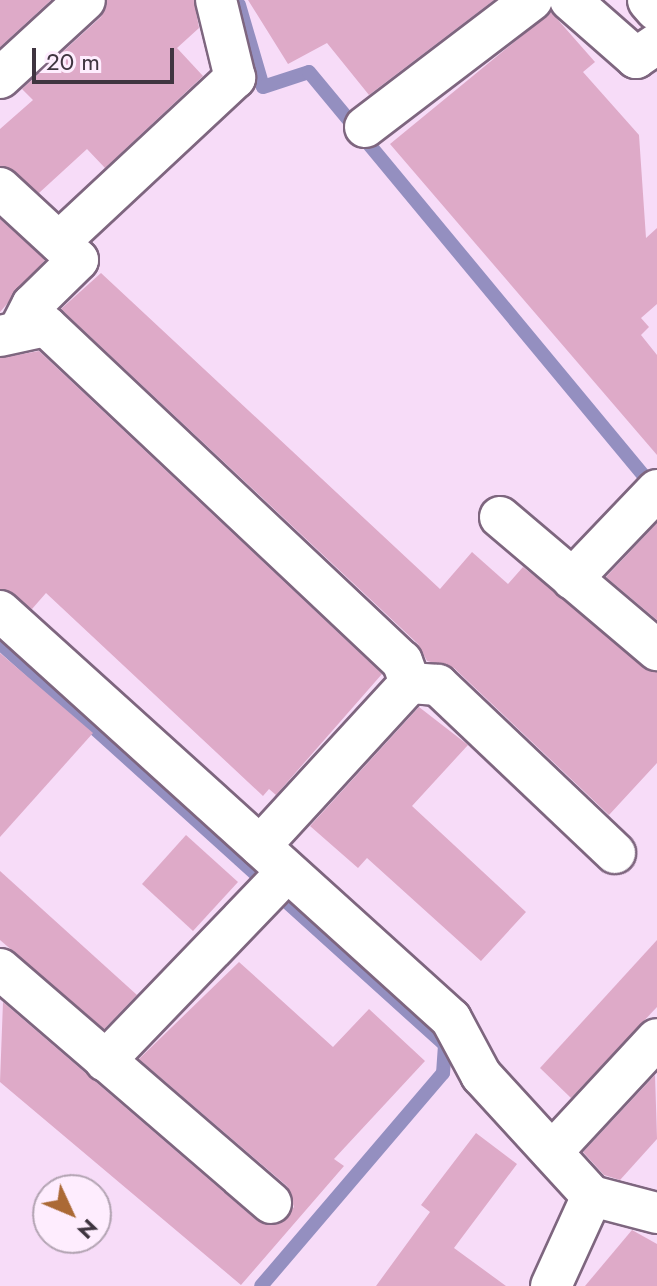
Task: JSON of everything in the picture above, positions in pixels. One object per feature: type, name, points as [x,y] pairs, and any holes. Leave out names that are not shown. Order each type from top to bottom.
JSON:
[{"type":"street","points":[[0,78],[85,0]]},
{"type":"street","points":[[59,242],[235,78],[216,0]]},
{"type":"street","points":[[365,127],[532,0]]},
{"type":"street","points":[[570,0],[636,58],[657,44]]},
{"type":"street","points":[[650,0],[657,8]]},
{"type":"street","points":[[0,188],[78,260],[32,305],[9,334]]},
{"type":"street","points":[[9,334],[46,326],[402,661],[410,683]]},
{"type":"street","points":[[572,579],[657,490]]},
{"type":"street","points":[[500,517],[657,650]]},
{"type":"street","points":[[0,611],[272,874],[451,1019],[481,1075],[592,1196],[657,1213]]},
{"type":"street","points":[[410,683],[438,685],[615,853]]},
{"type":"street","points":[[105,1061],[272,874],[410,683]]},
{"type":"street","points":[[0,969],[271,1203]]},
{"type":"street","points":[[552,1152],[657,1039]]},
{"type":"street","points":[[551,1286],[592,1196]]},
{"type":"building","points":[[0,0],[51,0],[0,47]]},
{"type":"building","points":[[107,0],[194,0],[199,28],[177,48],[203,76],[105,168],[87,149],[39,193],[0,166],[0,129],[33,100],[22,89],[101,17]]},
{"type":"building","points":[[248,0],[494,0],[369,95],[327,43],[288,64]]},
{"type":"building","points":[[551,12],[595,62],[583,72],[639,135],[646,238],[657,228],[657,304],[641,318],[649,327],[641,335],[657,355],[657,455],[390,144]]},
{"type":"building","points":[[0,219],[45,260],[0,312]]},
{"type":"building","points":[[101,273],[440,589],[472,552],[508,584],[523,567],[657,672],[657,763],[609,815],[454,668],[427,661],[418,644],[61,309]]},
{"type":"building","points":[[39,351],[382,674],[276,795],[269,789],[263,796],[46,593],[32,609],[0,589],[0,358]]},
{"type":"building","points":[[657,523],[657,620],[606,577]]},
{"type":"building","points":[[0,653],[93,733],[0,837]]},
{"type":"building","points":[[419,707],[468,745],[412,806],[526,912],[481,961],[367,858],[358,868],[310,826]]},
{"type":"building","points":[[186,835],[238,882],[193,931],[142,884]]},
{"type":"building","points":[[0,871],[137,995],[104,1029],[0,940]]},
{"type":"building","points":[[657,940],[657,1007],[571,1098],[540,1068]]},
{"type":"building","points":[[239,962],[333,1047],[369,1009],[425,1061],[334,1159],[344,1166],[241,1285],[0,1082],[3,1002],[256,1220],[279,1224],[294,1207],[287,1186],[139,1059]]},
{"type":"building","points":[[655,1075],[657,1139],[620,1180],[604,1175],[583,1152]]},
{"type":"building","points":[[476,1133],[517,1164],[454,1248],[506,1286],[376,1286],[430,1212],[421,1205]]},
{"type":"building","points":[[632,1230],[657,1244],[657,1286],[585,1286]]},
{"type":"waterway","points":[[239,5],[263,87],[309,72],[644,476]]},
{"type":"waterway","points":[[0,643],[445,1045],[443,1073],[261,1286]]}]
